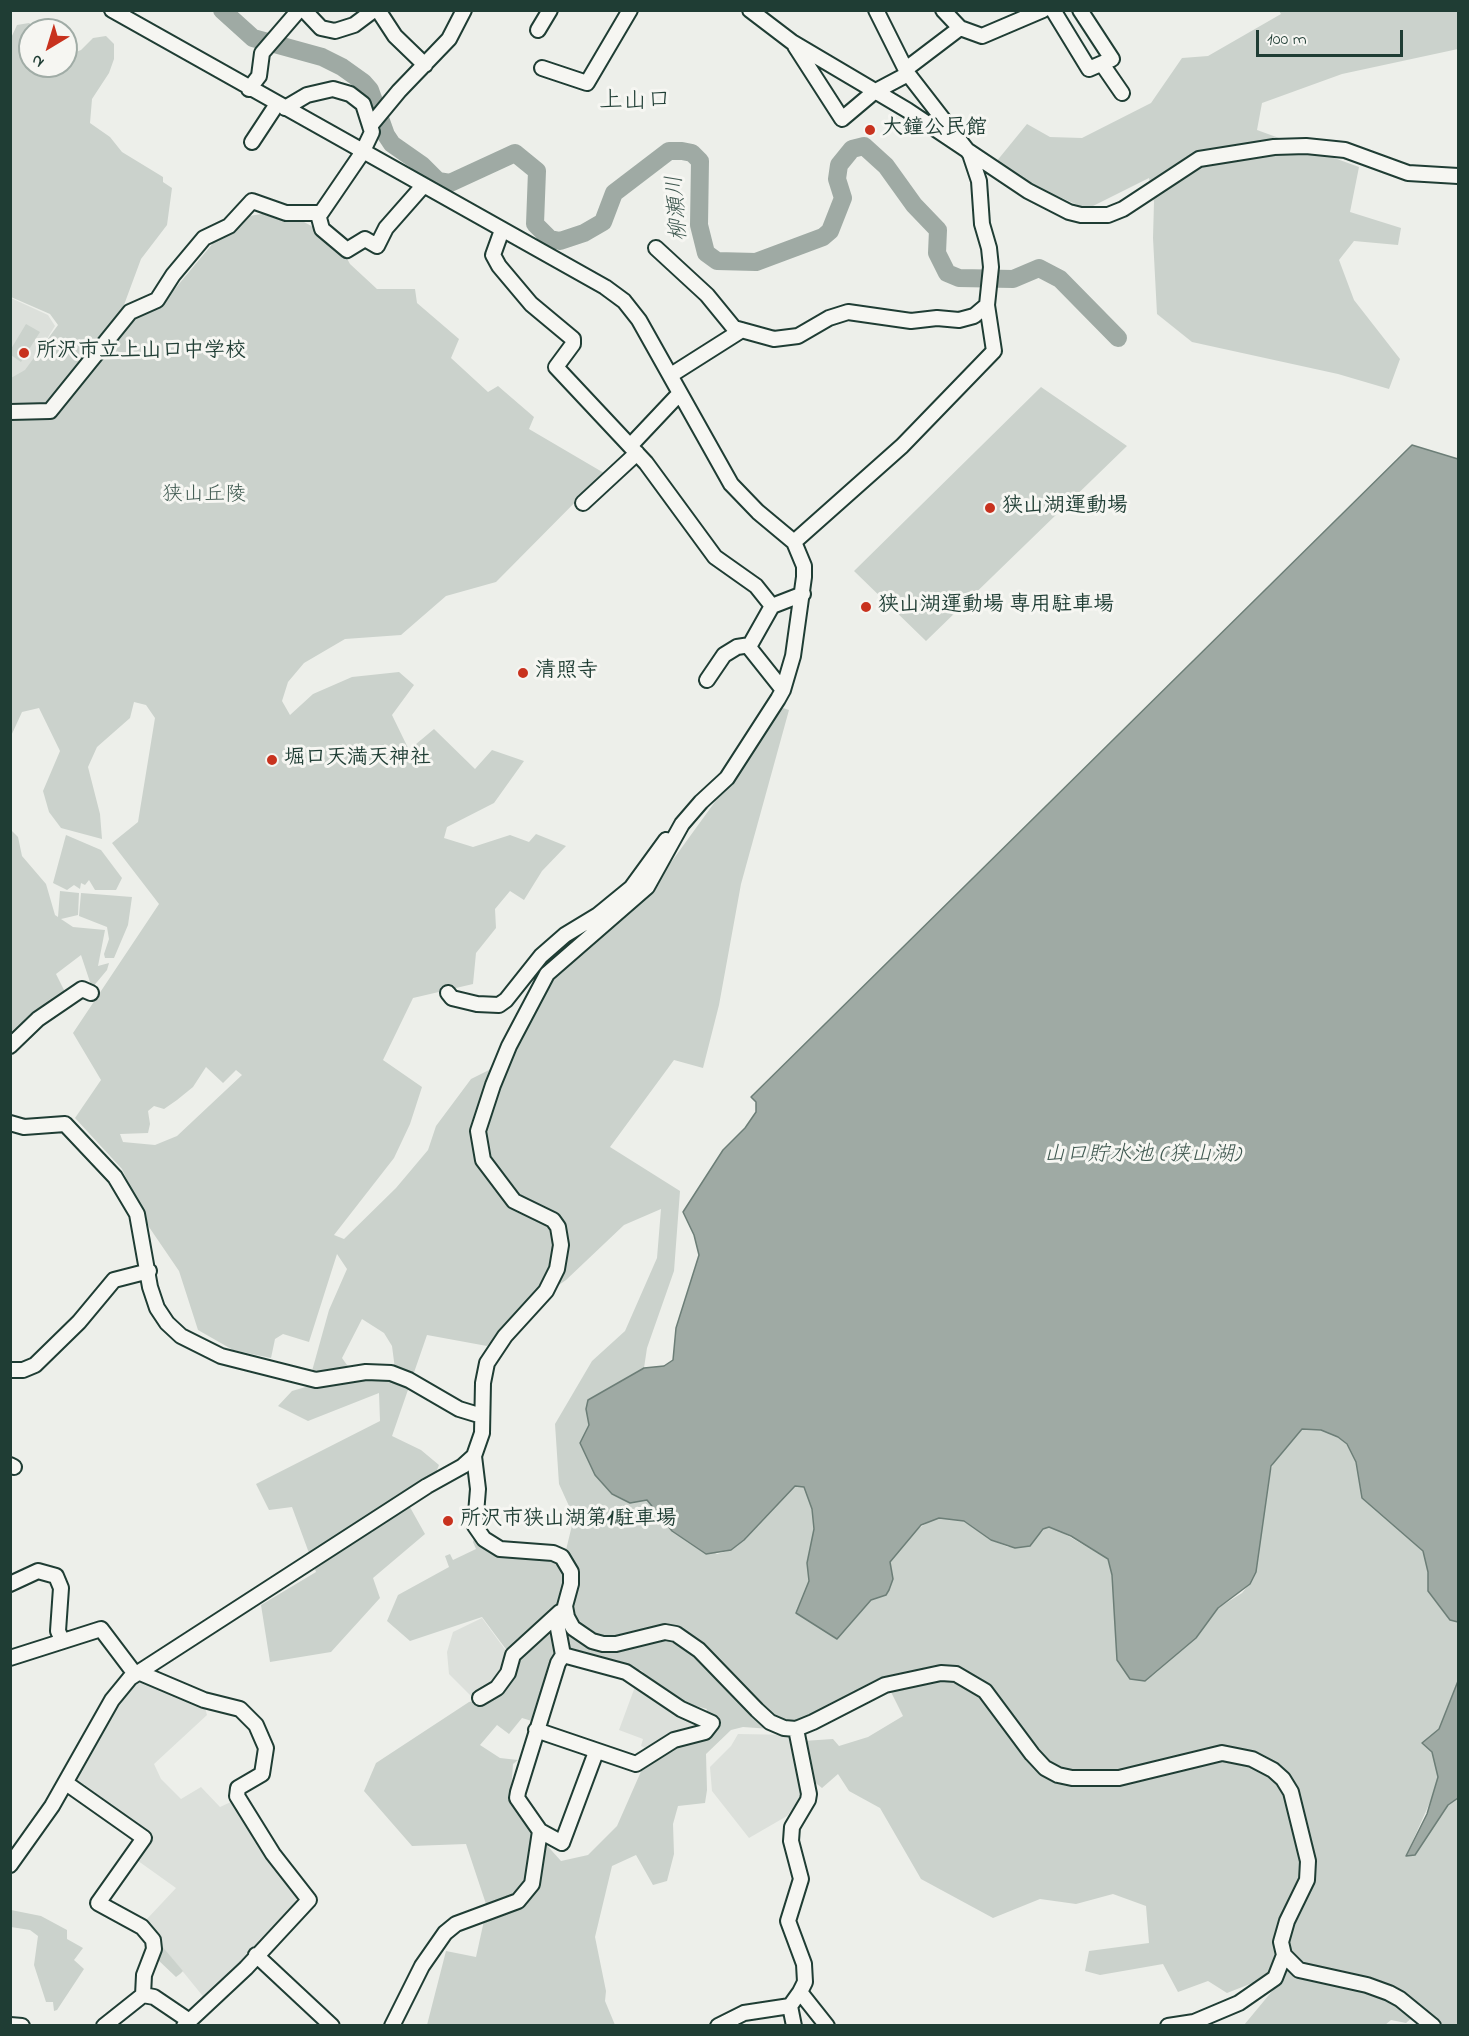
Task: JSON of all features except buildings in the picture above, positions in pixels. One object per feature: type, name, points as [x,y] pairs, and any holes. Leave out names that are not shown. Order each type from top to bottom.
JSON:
[{"type":"street","points":[[112,10],[362,153],[605,287],[624,301],[639,320],[730,484],[758,512],[794,542],[804,566],[803,594],[793,656],[783,690],[727,778],[692,811],[641,893],[547,974],[508,1046],[479,1122],[477,1140],[483,1160],[514,1201],[553,1220],[558,1227],[561,1245],[557,1269],[546,1291],[505,1336],[487,1363],[483,1383],[482,1433],[474,1456],[478,1489],[475,1522],[480,1534],[500,1549],[553,1553],[562,1557],[571,1572],[571,1584],[565,1606],[556,1618],[532,1635],[513,1655],[508,1673],[497,1688],[480,1698]]},
{"type":"street","points":[[249,89],[259,76],[268,46],[299,10]]},
{"type":"street","points":[[304,10],[321,28],[335,31],[354,25],[376,10],[395,36],[424,65]]},
{"type":"street","points":[[318,214],[362,153],[376,120],[399,91],[449,39],[464,10]]},
{"type":"street","points":[[538,30],[550,10]]},
{"type":"street","points":[[542,68],[587,83],[630,10]]},
{"type":"street","points":[[750,10],[792,42],[907,110],[970,154],[1061,208],[1091,217],[1108,215],[1123,209],[1199,159],[1274,147],[1306,146],[1345,150],[1408,173],[1458,176]]},
{"type":"street","points":[[794,542],[902,446],[994,351],[987,305],[991,267],[989,248],[982,224],[979,181],[970,154],[907,72],[876,10]]},
{"type":"street","points":[[943,10],[960,28],[982,36],[1043,10]]},
{"type":"street","points":[[1053,10],[1089,69],[1112,60],[1080,10]]},
{"type":"street","points":[[792,42],[842,119],[874,92],[907,72],[960,28]]},
{"type":"street","points":[[1102,64],[1122,93]]},
{"type":"street","points":[[252,142],[281,106],[307,95],[333,89],[350,94],[363,104],[376,120]]},
{"type":"street","points":[[318,214],[322,229],[346,250],[365,239],[377,246],[386,228],[423,186]]},
{"type":"street","points":[[10,412],[50,411],[130,312],[158,300],[173,275],[204,238],[229,226],[252,201],[286,213],[318,214]]},
{"type":"street","points":[[502,230],[493,255],[499,266],[531,304],[573,339],[573,344],[555,368],[634,450],[715,557],[756,586],[771,606]]},
{"type":"street","points":[[656,248],[707,295],[734,328],[774,339],[798,336],[829,318],[848,312],[901,321],[937,318],[959,320],[974,316],[987,305]]},
{"type":"street","points":[[670,375],[742,330]]},
{"type":"street","points":[[583,503],[634,450],[680,393]]},
{"type":"street","points":[[706,680],[724,655],[737,647],[750,645],[771,606],[803,594]]},
{"type":"street","points":[[748,646],[783,690]]},
{"type":"street","points":[[448,993],[452,998],[477,1004],[499,1005],[506,1000],[541,956],[565,935],[622,897],[666,840],[674,839]]},
{"type":"street","points":[[10,1046],[38,1019],[82,989],[91,993]]},
{"type":"street","points":[[10,1123],[24,1127],[65,1124],[109,1170],[122,1187],[136,1214],[152,1294],[167,1323],[181,1336],[221,1356],[316,1380],[366,1372],[391,1373],[409,1380],[459,1409],[482,1416]]},
{"type":"street","points":[[10,1370],[23,1370],[35,1365],[114,1280],[148,1271]]},
{"type":"street","points":[[12,1860],[66,1783],[112,1700],[136,1673],[427,1486],[463,1466],[474,1456]]},
{"type":"street","points":[[10,1584],[38,1571],[57,1576],[61,1588],[58,1631],[62,1640]]},
{"type":"street","points":[[565,1606],[567,1617],[573,1628],[592,1641],[616,1644],[665,1632],[687,1639],[770,1722],[784,1728],[796,1729],[885,1685],[941,1673],[956,1674],[985,1691],[1032,1755],[1045,1768],[1058,1775],[1072,1778],[1119,1778],[1222,1754],[1252,1759],[1273,1770],[1283,1779],[1291,1792],[1308,1861],[1307,1880],[1287,1921],[1281,1942],[1284,1955],[1299,1970],[1367,1985],[1400,1998],[1433,2025]]},
{"type":"street","points":[[556,1618],[563,1655],[558,1663],[517,1798],[540,1831],[562,1843],[596,1752]]},
{"type":"street","points":[[10,1658],[101,1629],[136,1673],[204,1700],[240,1709],[256,1725],[266,1748],[261,1774],[238,1788],[237,1796],[273,1854],[309,1900],[246,1968],[186,2022],[154,1997],[143,1995],[104,2025]]},
{"type":"street","points":[[537,1730],[636,1764],[674,1740],[705,1732],[711,1723],[681,1709],[627,1672],[563,1655]]},
{"type":"street","points":[[718,2025],[744,2013],[790,2006],[805,1982],[804,1964],[788,1921],[801,1879],[792,1831],[809,1794],[796,1729]]},
{"type":"street","points":[[66,1783],[144,1838],[98,1903],[134,1922],[153,1940],[154,1949],[144,1975],[143,1995]]},
{"type":"street","points":[[392,2025],[422,1966],[445,1933],[456,1924],[506,1908],[526,1894],[532,1884],[540,1831]]},
{"type":"street","points":[[256,1955],[332,2025]]},
{"type":"street","points":[[1168,2025],[1194,2022],[1239,2003],[1275,1978],[1284,1955]]},
{"type":"street","points":[[800,1992],[827,2025]]},
{"type":"street","points":[[790,2006],[794,2025]]},
{"type":"street","points":[[10,2025],[22,2025]]},
{"type":"shaded area","name":"所沢市立上山口中学校","points":[[11,298],[48,315],[55,326],[21,380],[11,383]]},
{"type":"shaded area","points":[[482,1618],[509,1655],[502,1678],[489,1691],[473,1698],[449,1674],[447,1652],[453,1632]]},
{"type":"shaded area","points":[[142,1676],[204,1704],[207,1715],[154,1764],[161,1779],[181,1799],[201,1787],[220,1807],[233,1801],[302,1896],[301,1902],[253,1950],[244,1966],[206,2000],[162,1946],[160,1938],[146,1924],[147,1919],[176,1888],[134,1858],[148,1838],[76,1785],[76,1781],[132,1684]]},
{"type":"shaded area","points":[[636,1684],[700,1720],[693,1736],[650,1750],[641,1746],[643,1739],[619,1730]]},
{"type":"shaded area","points":[[738,1734],[795,1735],[803,1795],[787,1816],[749,1838],[712,1791],[710,1767],[731,1746]]},
{"type":"green space","points":[[1279,11],[1458,11],[1458,49],[1342,74],[1262,103],[1257,130],[1359,167],[1350,212],[1401,228],[1398,245],[1354,241],[1339,260],[1354,300],[1400,359],[1389,389],[1338,374],[1192,342],[1157,314],[1153,238],[1154,202],[1149,178],[1087,209],[1036,187],[996,162],[1027,124],[1050,137],[1082,138],[1151,103],[1182,58],[1208,56],[1281,14]]},
{"type":"green space","name":"狭山丘陵","points":[[18,25],[18,78],[78,78],[78,51],[93,38],[106,36],[114,44],[114,59],[109,73],[92,99],[90,123],[110,137],[122,152],[163,177],[163,182],[172,188],[167,225],[141,259],[121,313],[132,318],[158,309],[214,242],[226,236],[249,216],[268,213],[304,222],[317,229],[344,253],[350,264],[377,289],[415,289],[417,303],[459,339],[451,358],[488,392],[498,386],[534,417],[529,429],[604,473],[496,582],[446,596],[401,635],[345,639],[304,663],[288,682],[282,701],[290,715],[313,694],[352,677],[399,672],[414,685],[392,715],[409,750],[434,729],[475,769],[492,750],[524,761],[494,803],[447,827],[444,838],[473,847],[510,835],[529,842],[536,834],[566,846],[542,871],[524,900],[510,891],[495,909],[496,928],[476,953],[473,984],[413,998],[383,1060],[422,1087],[410,1124],[394,1158],[334,1235],[344,1239],[396,1188],[428,1150],[436,1126],[471,1079],[489,1070],[524,1012],[560,965],[643,901],[783,708],[789,710],[741,884],[719,1005],[703,1068],[674,1060],[610,1147],[680,1191],[674,1271],[647,1348],[644,1368],[588,1401],[589,1425],[580,1443],[595,1474],[612,1495],[630,1503],[647,1499],[672,1531],[717,1554],[731,1550],[744,1540],[795,1486],[804,1487],[812,1509],[814,1529],[807,1562],[809,1581],[805,1593],[852,1622],[871,1600],[886,1595],[893,1579],[890,1562],[913,1532],[933,1519],[950,1518],[964,1521],[991,1540],[1008,1547],[1042,1532],[1045,1527],[1056,1529],[1108,1559],[1112,1575],[1117,1660],[1152,1676],[1196,1638],[1218,1608],[1242,1593],[1250,1583],[1256,1572],[1268,1476],[1276,1458],[1302,1429],[1321,1430],[1338,1437],[1347,1445],[1356,1462],[1362,1498],[1423,1551],[1428,1572],[1428,1591],[1450,1620],[1458,1622],[1458,1681],[1439,1729],[1423,1743],[1432,1752],[1439,1771],[1435,1791],[1406,1856],[1415,1855],[1448,1805],[1458,1798],[1458,2025],[1429,2025],[1414,2016],[1406,2023],[1391,2020],[1385,2025],[1244,2025],[1278,1984],[1255,1982],[1227,1993],[1208,1981],[1178,1992],[1163,1964],[1100,1975],[1085,1971],[1089,1951],[1149,1943],[1146,1906],[1113,1894],[1076,1904],[1040,1899],[993,1918],[921,1879],[880,1808],[849,1791],[838,1774],[822,1788],[808,1777],[803,1741],[833,1739],[839,1746],[868,1737],[903,1716],[889,1688],[807,1721],[771,1729],[743,1727],[731,1730],[706,1754],[705,1803],[678,1806],[673,1824],[674,1854],[667,1881],[653,1885],[636,1855],[612,1866],[595,1937],[606,1991],[605,2001],[615,2025],[427,2025],[446,1951],[476,1957],[487,1907],[466,1844],[412,1846],[364,1791],[376,1763],[469,1702],[493,1696],[517,1664],[482,1617],[410,1641],[387,1621],[398,1595],[449,1567],[445,1556],[450,1554],[453,1560],[476,1549],[473,1542],[475,1534],[553,1559],[566,1550],[574,1517],[559,1484],[555,1424],[592,1361],[625,1331],[657,1258],[661,1209],[624,1225],[566,1280],[516,1315],[487,1346],[427,1335],[392,1436],[421,1450],[439,1465],[435,1475],[402,1493],[425,1534],[373,1578],[380,1598],[331,1652],[270,1662],[261,1605],[316,1572],[292,1507],[269,1510],[256,1484],[380,1421],[379,1393],[308,1421],[278,1406],[292,1391],[323,1382],[327,1373],[312,1371],[329,1310],[347,1269],[337,1254],[309,1342],[283,1334],[275,1339],[271,1358],[233,1350],[198,1330],[179,1271],[149,1227],[122,1169],[75,1118],[101,1080],[73,1033],[159,904],[112,843],[138,822],[155,718],[146,705],[134,702],[130,718],[97,747],[88,767],[100,814],[102,839],[61,828],[49,812],[43,791],[60,751],[39,708],[22,712],[11,736],[11,378],[25,370],[58,325],[50,314],[11,297],[11,38]],"holes":[[[206,1067],[223,1083],[236,1070],[242,1075],[177,1136],[155,1145],[123,1142],[120,1134],[148,1133],[150,1124],[148,1111],[154,1106],[164,1109],[177,1100],[193,1087]],[[362,1319],[384,1333],[392,1346],[395,1369],[354,1368],[347,1365],[342,1358]],[[571,1662],[605,1673],[641,1670],[667,1698],[707,1709],[697,1738],[650,1751],[617,1826],[588,1855],[561,1861],[510,1804],[513,1764],[518,1760],[500,1758],[480,1745],[497,1725],[509,1734],[522,1718],[535,1722],[544,1684]]]},
{"type":"green space","points":[[26,324],[40,332],[21,362],[11,355],[11,349]]},
{"type":"green space","name":"狭山湖運動場","points":[[1041,387],[1127,446],[926,641],[854,571]]},
{"type":"green space","points":[[10,829],[18,837],[22,856],[46,884],[55,915],[58,917],[60,891],[79,893],[78,915],[61,919],[73,927],[105,930],[98,966],[109,963],[107,970],[92,988],[81,955],[56,974],[67,996],[10,1050]]},
{"type":"green space","points":[[66,835],[101,850],[122,878],[116,890],[95,890],[89,880],[85,885],[81,883],[80,889],[74,885],[67,890],[53,883]]},
{"type":"green space","points":[[81,893],[132,897],[128,925],[114,958],[105,958],[104,954],[109,939],[107,927],[79,916]]},
{"type":"green space","points":[[11,1910],[41,1916],[67,1930],[67,1939],[83,1948],[74,1960],[84,1969],[57,2010],[54,2011],[53,2002],[46,2002],[34,1965],[38,1936],[30,1930],[11,1927]]},
{"type":"green space","points":[[162,1946],[183,1971],[176,1977],[156,1958]]},
{"type":"water","name":"山口貯水池 (狭山湖)","points":[[1412,445],[1458,459],[1458,1622],[1450,1620],[1428,1591],[1428,1572],[1423,1551],[1362,1498],[1356,1462],[1347,1444],[1338,1437],[1321,1430],[1302,1429],[1271,1466],[1256,1572],[1250,1584],[1218,1608],[1196,1638],[1145,1681],[1130,1679],[1117,1660],[1112,1575],[1108,1559],[1071,1536],[1049,1527],[1043,1529],[1030,1546],[1015,1548],[991,1540],[964,1521],[939,1518],[921,1525],[890,1562],[893,1579],[886,1595],[871,1600],[837,1639],[796,1613],[809,1581],[807,1563],[814,1529],[812,1509],[804,1487],[795,1486],[744,1540],[731,1550],[706,1554],[672,1531],[647,1500],[630,1503],[612,1494],[595,1475],[580,1443],[589,1425],[586,1409],[588,1400],[644,1368],[664,1366],[673,1360],[676,1328],[699,1255],[694,1235],[683,1212],[723,1150],[745,1128],[756,1112],[756,1102],[751,1097]]},
{"type":"water","points":[[1458,1681],[1458,1798],[1448,1805],[1415,1855],[1406,1856],[1427,1814],[1438,1777],[1432,1752],[1422,1743],[1439,1729]]},
{"type":"waterway","name":"柳瀬川","points":[[222,10],[253,38],[322,57],[342,67],[363,82],[370,90],[386,135],[392,144],[422,165],[438,181],[450,183],[515,153],[537,171],[535,224],[550,239],[560,241],[584,233],[603,222],[614,193],[669,151],[682,151],[692,153],[700,161],[699,225],[706,253],[717,261],[756,262],[823,237],[830,231],[843,198],[837,179],[839,165],[852,149],[864,146],[886,166],[914,205],[938,230],[937,253],[947,273],[959,278],[1013,279],[1039,268],[1060,279],[1118,338]]},
{"type":"place","name":"大鐘公民館","points":[[870,130]]},
{"type":"place","name":"所沢市立上山口中学校","points":[[24,353]]},
{"type":"place","name":"狭山湖運動場","points":[[990,508]]},
{"type":"place","name":"狭山湖運動場 専用駐車場","points":[[866,607]]},
{"type":"place","name":"清照寺","points":[[523,673]]},
{"type":"place","name":"堀口天満天神社","points":[[272,760]]},
{"type":"place","name":"所沢市狭山湖第1駐車場","points":[[448,1521]]},
{"type":"district","name":"上山口","points":[[635,103]]}]
